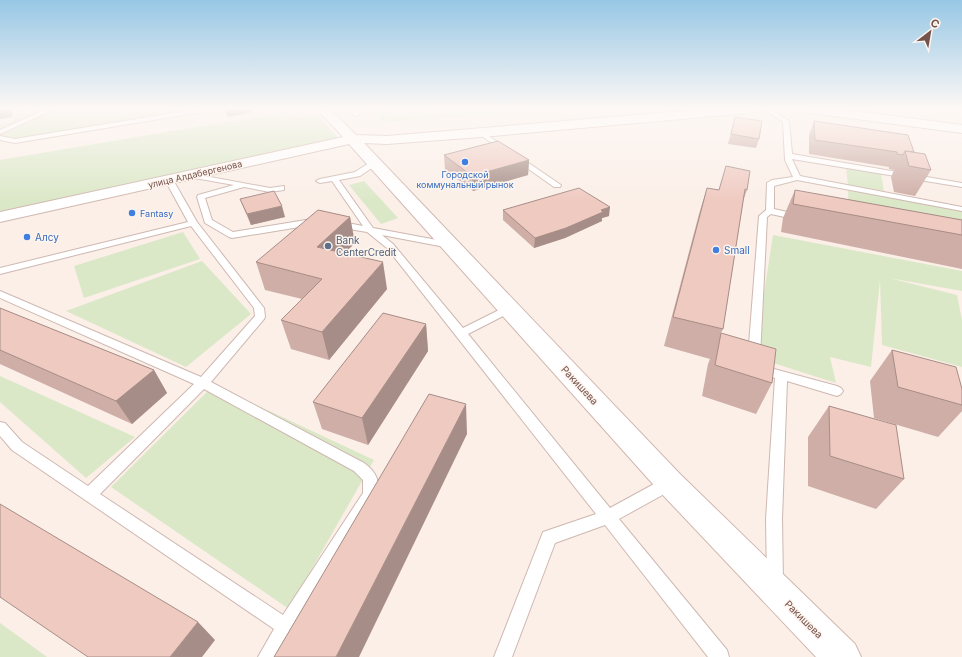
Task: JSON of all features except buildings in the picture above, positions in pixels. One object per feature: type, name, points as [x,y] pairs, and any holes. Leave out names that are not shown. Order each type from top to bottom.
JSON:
[{"type":"street","name":"улица Алдабергенова","points":[[0,217],[349,140]]},
{"type":"street","name":"Ракишева","points":[[353,140],[670,483],[842,657]]},
{"type":"street","name":"улица Алдабергенова","points":[[375,140],[392,140]]},
{"type":"lane","points":[[10,140],[15,141],[23,140]]},
{"type":"lane","points":[[491,140],[557,185]]},
{"type":"lane","points":[[788,140],[789,156],[797,178]]},
{"type":"lane","points":[[789,156],[962,185]]},
{"type":"lane","points":[[320,181],[357,174],[375,163]]},
{"type":"lane","points":[[192,175],[270,190],[281,188]]},
{"type":"lane","points":[[334,178],[370,230],[390,246],[720,657]]},
{"type":"lane","points":[[770,212],[770,185],[775,182],[797,178],[962,209]]},
{"type":"lane","points":[[89,495],[203,383],[260,317],[259,308],[193,224],[168,180]]},
{"type":"lane","points":[[244,185],[201,197],[208,221],[232,236],[316,220],[450,245]]},
{"type":"lane","points":[[809,219],[770,212],[762,216],[753,368],[837,390]]},
{"type":"lane","points":[[0,271],[193,224]]},
{"type":"lane","points":[[0,294],[203,383],[359,467],[369,474],[372,481],[370,495],[267,657]]},
{"type":"lane","points":[[461,333],[509,309]]},
{"type":"lane","points":[[776,590],[774,519],[781,375]]},
{"type":"lane","points":[[0,427],[17,446],[286,627]]},
{"type":"lane","points":[[503,657],[549,537],[608,517],[670,483]]},
{"type":"green space","points":[[121,140],[340,140],[341,141],[0,212],[0,160]]},
{"type":"green space","points":[[846,168],[881,174],[884,191],[848,185]]},
{"type":"green space","points":[[364,181],[398,218],[381,224],[349,185]]},
{"type":"green space","points":[[848,189],[962,211],[962,245],[849,224]]},
{"type":"green space","points":[[183,232],[200,259],[84,298],[74,266]]},
{"type":"green space","points":[[773,235],[962,271],[962,291],[889,278],[957,295],[962,320],[962,367],[882,345],[880,280],[871,367],[830,357],[836,383],[754,357]]},
{"type":"green space","points":[[202,261],[251,314],[186,367],[66,311]]},
{"type":"green space","points":[[0,376],[135,437],[86,478],[0,402]]},
{"type":"green space","points":[[214,385],[374,460],[289,609],[111,487]]},
{"type":"green space","points":[[0,623],[47,657],[0,657]]},
{"type":"place","name":"Городской коммунальный рынок","points":[[465,162]]},
{"type":"place","name":"Fantasy","points":[[132,213]]},
{"type":"place","name":"Алсу","points":[[27,237]]},
{"type":"place","name":"Bank CenterCredit","points":[[328,246]]},
{"type":"place","name":"Small","points":[[716,250]]}]
